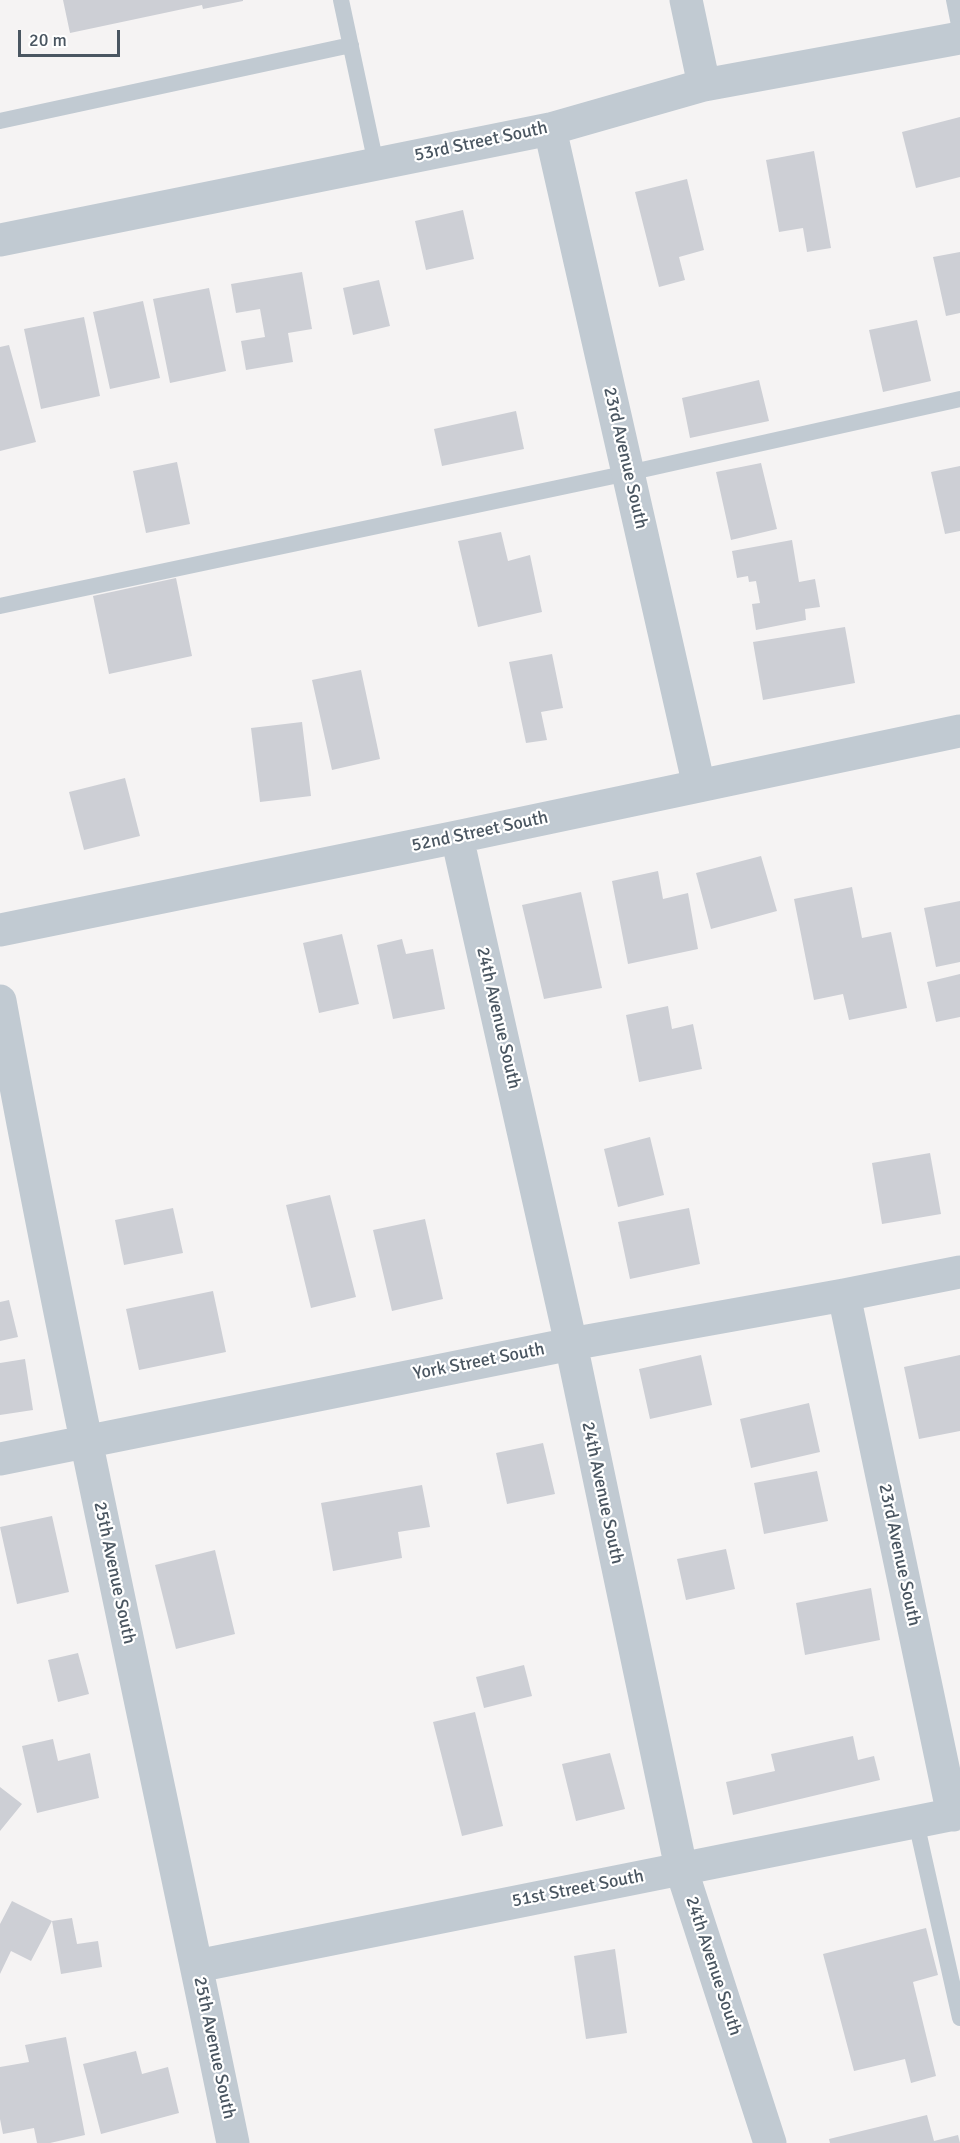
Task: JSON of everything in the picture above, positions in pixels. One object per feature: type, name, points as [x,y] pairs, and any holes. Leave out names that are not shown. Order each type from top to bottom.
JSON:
[{"type":"street","points":[[686,0],[704,85]]},
{"type":"street","name":"53rd Street South","points":[[0,240],[550,129],[704,85],[960,38]]},
{"type":"street","name":"23rd Avenue South","points":[[550,129],[699,786]]},
{"type":"street","name":"52nd Street South","points":[[0,930],[960,731]]},
{"type":"street","name":"24th Avenue South","points":[[457,837],[571,1344],[681,1868],[771,2143]]},
{"type":"street","name":"25th Avenue South","points":[[0,1001],[22,1124],[233,2143]]},
{"type":"street","name":"York Street South","points":[[0,1459],[571,1344],[960,1272]]},
{"type":"street","name":"23rd Avenue South","points":[[844,1295],[956,1814]]},
{"type":"street","name":"51st Street South","points":[[197,1966],[956,1814]]},
{"type":"lane","points":[[341,0],[376,164]]},
{"type":"lane","points":[[954,0],[960,30]]},
{"type":"lane","points":[[0,121],[351,45]]},
{"type":"lane","points":[[0,606],[628,473],[960,399]]},
{"type":"lane","points":[[916,1822],[960,2018]]},
{"type":"building","points":[[63,0],[243,1],[203,9],[202,5],[70,33]]},
{"type":"building","points":[[960,117],[960,177],[916,188],[902,132]]},
{"type":"building","points":[[814,151],[831,248],[807,252],[803,228],[779,232],[766,160]]},
{"type":"building","points":[[687,179],[704,250],[679,257],[685,280],[659,287],[635,192]]},
{"type":"building","points":[[463,210],[474,259],[426,270],[415,221]]},
{"type":"building","points":[[960,252],[960,313],[946,316],[933,257]]},
{"type":"building","points":[[302,272],[312,329],[288,333],[293,362],[246,370],[241,341],[265,337],[260,309],[236,313],[231,284]]},
{"type":"building","points":[[379,280],[390,326],[353,335],[343,288]]},
{"type":"building","points":[[209,288],[226,371],[170,383],[153,299]]},
{"type":"building","points":[[143,301],[160,378],[110,389],[93,312]]},
{"type":"building","points":[[84,317],[100,396],[41,409],[24,329]]},
{"type":"building","points":[[917,320],[931,381],[883,392],[869,330]]},
{"type":"building","points":[[9,345],[36,442],[0,451],[0,347]]},
{"type":"building","points":[[759,380],[769,421],[690,438],[682,398]]},
{"type":"building","points":[[516,411],[524,449],[442,466],[434,429]]},
{"type":"building","points":[[177,462],[190,524],[146,533],[133,471]]},
{"type":"building","points":[[761,463],[777,529],[731,540],[716,472]]},
{"type":"building","points":[[960,466],[960,531],[945,534],[931,472]]},
{"type":"building","points":[[501,532],[508,561],[530,555],[542,612],[478,627],[458,541]]},
{"type":"building","points":[[792,540],[799,582],[815,579],[820,607],[805,609],[806,620],[756,630],[752,604],[760,603],[756,581],[749,582],[748,576],[737,578],[732,551]]},
{"type":"building","points":[[176,578],[192,656],[109,674],[93,596]]},
{"type":"building","points":[[845,627],[855,683],[763,700],[753,642]]},
{"type":"building","points":[[552,654],[563,708],[541,712],[547,740],[526,743],[509,662]]},
{"type":"building","points":[[361,670],[380,759],[332,770],[312,680]]},
{"type":"building","points":[[302,722],[311,796],[260,802],[251,728]]},
{"type":"building","points":[[125,778],[140,836],[84,850],[69,792]]},
{"type":"building","points":[[761,856],[777,911],[711,929],[696,873]]},
{"type":"building","points":[[658,871],[663,899],[688,893],[698,949],[628,964],[612,881]]},
{"type":"building","points":[[852,887],[862,938],[891,932],[907,1008],[849,1020],[843,994],[814,1000],[794,899]]},
{"type":"building","points":[[581,892],[602,988],[544,999],[522,905]]},
{"type":"building","points":[[960,901],[960,962],[936,967],[924,908]]},
{"type":"building","points":[[342,934],[359,1004],[319,1013],[303,943]]},
{"type":"building","points":[[402,939],[406,954],[433,949],[445,1009],[393,1019],[377,945]]},
{"type":"building","points":[[960,974],[960,1017],[936,1022],[927,982]]},
{"type":"building","points":[[668,1006],[672,1029],[693,1024],[702,1069],[639,1082],[626,1015]]},
{"type":"building","points":[[650,1137],[664,1195],[618,1207],[604,1149]]},
{"type":"building","points":[[930,1153],[941,1214],[882,1224],[872,1163]]},
{"type":"building","points":[[330,1195],[356,1297],[311,1308],[286,1205]]},
{"type":"building","points":[[173,1208],[183,1253],[124,1265],[115,1220]]},
{"type":"building","points":[[689,1208],[700,1264],[630,1279],[618,1222]]},
{"type":"building","points":[[425,1219],[443,1299],[392,1311],[373,1230]]},
{"type":"building","points":[[213,1291],[226,1352],[139,1370],[126,1309]]},
{"type":"building","points":[[9,1300],[18,1337],[0,1341],[0,1302]]},
{"type":"building","points":[[701,1355],[712,1405],[650,1419],[639,1369]]},
{"type":"building","points":[[960,1355],[960,1431],[919,1439],[904,1367]]},
{"type":"building","points":[[25,1359],[33,1410],[0,1415],[0,1363]]},
{"type":"building","points":[[809,1403],[820,1452],[751,1468],[740,1419]]},
{"type":"building","points":[[543,1443],[555,1494],[507,1504],[496,1453]]},
{"type":"building","points":[[817,1471],[828,1521],[764,1534],[754,1483]]},
{"type":"building","points":[[422,1485],[430,1527],[398,1532],[402,1558],[333,1571],[321,1503]]},
{"type":"building","points":[[52,1516],[69,1592],[17,1604],[0,1527]]},
{"type":"building","points":[[726,1549],[735,1589],[686,1600],[677,1559]]},
{"type":"building","points":[[215,1550],[235,1634],[176,1649],[155,1565]]},
{"type":"building","points":[[871,1588],[880,1640],[805,1655],[796,1603]]},
{"type":"building","points":[[78,1653],[89,1694],[58,1702],[48,1660]]},
{"type":"building","points":[[524,1665],[532,1696],[484,1708],[476,1677]]},
{"type":"building","points":[[475,1712],[503,1826],[462,1836],[433,1722]]},
{"type":"building","points":[[853,1736],[858,1760],[874,1756],[880,1780],[733,1815],[726,1782],[775,1771],[771,1754]]},
{"type":"building","points":[[53,1739],[58,1761],[90,1753],[99,1798],[37,1813],[22,1746]]},
{"type":"building","points":[[610,1753],[625,1809],[576,1821],[562,1764]]},
{"type":"building","points":[[0,1787],[22,1804],[0,1831]]},
{"type":"building","points":[[12,1901],[52,1921],[31,1961],[11,1951],[0,1974],[0,1924]]},
{"type":"building","points":[[72,1918],[77,1944],[98,1941],[102,1967],[61,1974],[52,1921]]},
{"type":"building","points":[[926,1928],[938,1975],[913,1982],[936,2076],[911,2083],[905,2059],[854,2071],[823,1954]]},
{"type":"building","points":[[615,1949],[627,2033],[586,2039],[574,1956]]},
{"type":"building","points":[[66,2037],[85,2135],[50,2143],[37,2143],[34,2128],[3,2134],[0,2119],[0,2067],[29,2062],[25,2045]]},
{"type":"building","points":[[136,2051],[142,2074],[168,2067],[179,2113],[101,2134],[83,2064]]},
{"type":"building","points":[[927,2115],[934,2141],[958,2135],[960,2143],[830,2143],[829,2139]]}]
